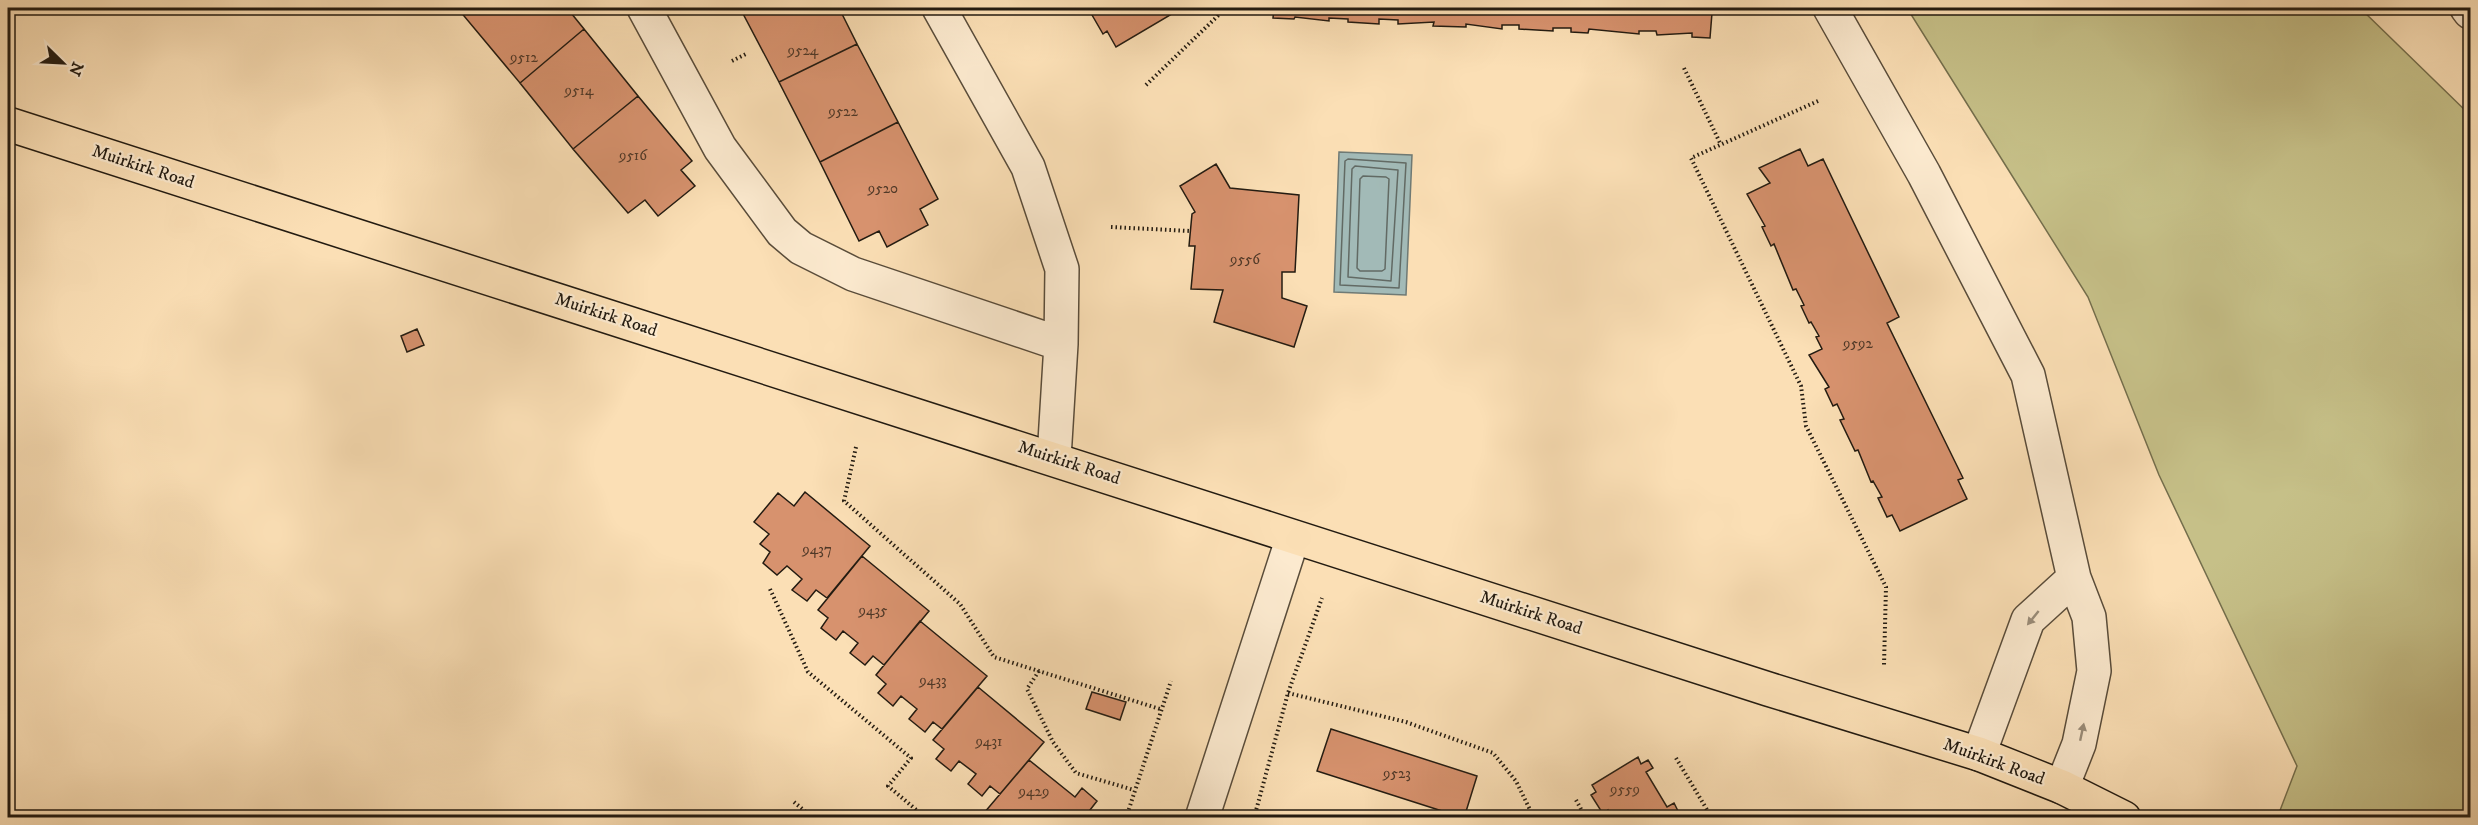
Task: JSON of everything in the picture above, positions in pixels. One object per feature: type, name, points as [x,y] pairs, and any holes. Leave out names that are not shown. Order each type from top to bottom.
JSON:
[{"type":"main road","name":"Muirkirk Road","points":[[8,124],[1054,458],[1293,537],[1979,754],[2062,787],[2124,818]]},
{"type":"street","points":[[644,8],[720,147],[782,232],[801,248],[853,274],[1061,344]]},
{"type":"street","points":[[939,8],[1028,167],[1062,269],[1061,344],[1054,458]]},
{"type":"street","points":[[1830,8],[1924,174],[2028,375],[2074,578],[2090,617],[2094,671],[2079,744],[2062,787]]},
{"type":"street","points":[[2466,8],[2470,12]]},
{"type":"street","points":[[1202,818],[1293,537]]},
{"type":"street","points":[[1979,754],[2028,620],[2074,578]]},
{"type":"path","points":[[1146,85],[1227,8]]},
{"type":"path","points":[[732,61],[746,54]]},
{"type":"path","points":[[1684,68],[1721,146]]},
{"type":"path","points":[[1818,101],[1691,159],[1801,386],[1806,426],[1886,587],[1884,665]]},
{"type":"path","points":[[1111,227],[1190,231]]},
{"type":"path","points":[[856,447],[844,501],[960,604],[994,657],[1160,709]]},
{"type":"path","points":[[770,589],[808,672],[911,758],[888,786],[926,818]]},
{"type":"path","points":[[1254,818],[1288,693],[1322,598]]},
{"type":"path","points":[[1039,671],[1027,689],[1053,742],[1076,773],[1134,790]]},
{"type":"path","points":[[1126,818],[1171,681]]},
{"type":"path","points":[[1288,693],[1406,722],[1492,753],[1516,781],[1534,818]]},
{"type":"path","points":[[1676,758],[1712,818]]},
{"type":"path","points":[[1576,800],[1586,818]]},
{"type":"path","points":[[794,802],[813,818]]},
{"type":"shaded area","points":[[1907,8],[2360,8],[2470,115],[2470,817],[2284,818],[2279,813],[2297,766],[2159,475],[2088,297]]},
{"type":"water","points":[[1339,152],[1412,155],[1406,295],[1334,292]]},
{"type":"building","points":[[462,8],[567,8],[584,29],[520,83],[459,10]]},
{"type":"building","points":[[740,8],[839,8],[857,44],[779,82]]},
{"type":"building","points":[[1088,8],[1182,8],[1116,47],[1107,31],[1103,34]]},
{"type":"building","points":[[1274,8],[1731,8],[1730,14],[1712,13],[1710,38],[1692,37],[1692,33],[1657,35],[1656,31],[1639,31],[1639,34],[1589,29],[1588,33],[1571,32],[1571,28],[1553,28],[1553,31],[1519,29],[1519,25],[1502,25],[1502,29],[1466,24],[1466,27],[1433,26],[1434,22],[1398,24],[1398,20],[1379,19],[1379,24],[1348,22],[1348,19],[1329,18],[1329,21],[1295,17],[1294,19],[1273,18]]},
{"type":"building","points":[[584,29],[638,96],[573,149],[520,83]]},
{"type":"building","points":[[857,44],[898,122],[820,162],[779,82]]},
{"type":"building","points":[[638,96],[692,161],[681,170],[695,186],[658,216],[645,200],[628,213],[573,149]]},
{"type":"building","points":[[898,122],[938,199],[920,209],[928,225],[887,247],[879,231],[859,241],[820,162]]},
{"type":"building","points":[[1800,149],[1808,166],[1823,159],[1899,317],[1887,323],[1963,478],[1958,480],[1967,499],[1900,531],[1892,515],[1887,517],[1878,498],[1882,497],[1873,481],[1871,482],[1858,450],[1855,451],[1840,420],[1844,419],[1837,404],[1833,406],[1825,389],[1829,387],[1809,355],[1822,349],[1816,337],[1819,336],[1811,322],[1809,323],[1801,306],[1804,305],[1796,289],[1793,290],[1774,244],[1771,246],[1762,227],[1765,226],[1747,194],[1770,183],[1759,168]]},
{"type":"building","points":[[1216,164],[1230,188],[1299,195],[1295,272],[1282,272],[1282,298],[1307,306],[1294,347],[1214,322],[1223,290],[1191,289],[1195,246],[1189,246],[1192,214],[1195,212],[1180,186]]},
{"type":"building","points":[[417,329],[424,345],[407,352],[401,336]]},
{"type":"building","points":[[805,492],[870,546],[827,598],[816,590],[807,601],[792,590],[802,579],[787,566],[777,575],[763,563],[770,552],[760,544],[769,534],[754,522],[778,493],[794,506]]},
{"type":"building","points":[[862,556],[929,611],[884,665],[873,656],[865,665],[850,653],[858,643],[843,631],[836,640],[821,628],[828,618],[818,610]]},
{"type":"building","points":[[920,621],[987,676],[942,729],[933,722],[925,732],[909,719],[917,709],[901,696],[893,706],[878,693],[886,684],[876,675]]},
{"type":"building","points":[[978,687],[1044,742],[1000,794],[990,786],[982,796],[968,784],[976,774],[959,761],[951,771],[936,759],[944,749],[933,740]]},
{"type":"building","points":[[1092,692],[1126,702],[1120,720],[1086,709]]},
{"type":"building","points":[[1331,729],[1477,776],[1464,818],[1317,771]]},
{"type":"building","points":[[1638,757],[1641,764],[1648,760],[1653,768],[1646,772],[1667,807],[1674,803],[1678,811],[1667,818],[1612,818],[1608,810],[1603,814],[1591,795],[1596,792],[1592,785]]},
{"type":"building","points":[[1029,760],[1075,797],[1082,788],[1097,801],[1090,810],[1099,818],[989,818],[984,813]]}]
